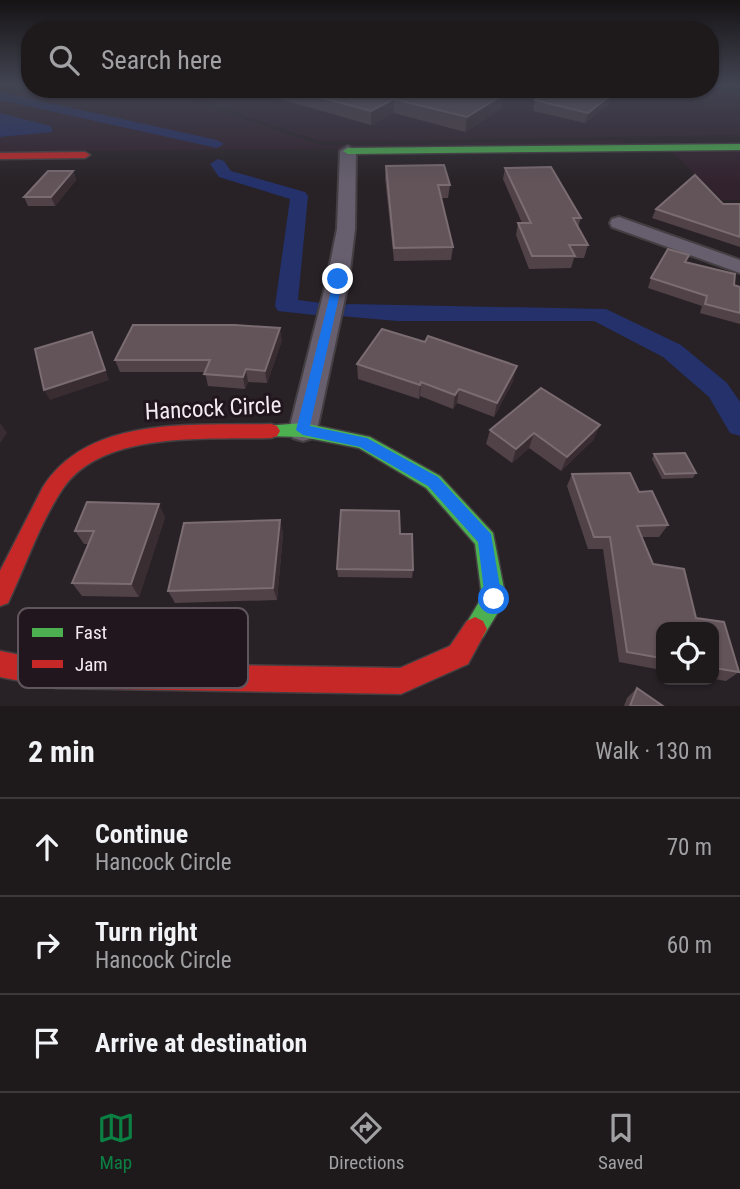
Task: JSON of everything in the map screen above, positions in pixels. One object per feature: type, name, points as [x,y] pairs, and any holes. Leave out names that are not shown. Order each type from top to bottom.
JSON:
[{"type":"street","points":[[348,151],[740,147]]},
{"type":"street","name":"Hancock Circle","points":[[303,430],[341,266],[346,229],[348,151]]},
{"type":"street","points":[[0,156],[85,155]]},
{"type":"street","points":[[619,223],[740,267]]},
{"type":"street","name":"Hancock Circle","points":[[0,595],[59,478],[83,455],[139,437],[303,430],[363,442],[433,482],[485,540],[494,599],[460,655],[401,681],[248,678]]},
{"type":"street","name":"Hancock Circle","points":[[0,664],[18,667]]},
{"type":"shaded area","points":[[19,118],[242,118],[320,145],[626,140],[619,145],[0,152],[0,137],[53,132],[51,126]]},
{"type":"shaded area","points":[[252,118],[740,118],[740,135],[322,142]]},
{"type":"shaded area","points":[[740,150],[740,200],[723,200],[671,151]]},
{"type":"water","points":[[0,118],[19,118],[51,126],[53,132],[0,137]]},
{"type":"building","points":[[444,165],[450,185],[438,185],[453,247],[394,248],[386,166]]},
{"type":"building","points":[[551,167],[581,218],[573,218],[588,245],[569,245],[575,256],[532,256],[518,223],[531,223],[505,168]]},
{"type":"building","points":[[48,171],[73,171],[51,197],[24,197]]},
{"type":"building","points":[[695,175],[723,204],[740,204],[740,237],[656,209]]},
{"type":"building","points":[[668,249],[689,255],[685,262],[735,274],[734,285],[740,287],[740,313],[705,304],[707,296],[651,278]]},
{"type":"building","points":[[133,325],[280,328],[265,371],[246,369],[243,377],[204,374],[210,360],[115,360]]},
{"type":"building","points":[[382,329],[425,342],[428,336],[517,366],[497,403],[459,389],[455,395],[421,382],[420,385],[357,364]]},
{"type":"building","points":[[92,332],[105,370],[44,390],[35,349]]},
{"type":"building","points":[[541,388],[600,425],[567,457],[534,433],[516,449],[490,430]]},
{"type":"building","points":[[685,453],[696,473],[665,474],[654,454]]},
{"type":"building","points":[[630,473],[639,492],[652,491],[668,525],[637,526],[653,564],[684,569],[696,618],[724,622],[739,672],[719,669],[719,622],[656,622],[656,657],[627,652],[610,537],[594,537],[572,474]]},
{"type":"building","points":[[87,502],[159,504],[131,584],[72,583],[94,531],[75,531]]},
{"type":"building","points":[[341,510],[399,511],[400,534],[412,534],[413,570],[337,569]]},
{"type":"building","points":[[280,520],[273,588],[168,591],[184,523]]},
{"type":"building","points":[[637,688],[663,706],[630,706]]},
{"type":"waterway","points":[[99,118],[217,144]]},
{"type":"waterway","points":[[218,164],[225,174],[299,196],[286,306],[314,308]]},
{"type":"waterway","points":[[349,311],[397,314],[598,314],[672,351],[718,390],[740,425]]},
{"type":"traffic: fast","points":[[348,151],[740,147]]},
{"type":"traffic: fast","points":[[271,431],[303,430],[363,442],[433,482],[485,540],[494,599],[475,629]]},
{"type":"traffic: jam","points":[[0,156],[85,155]]},
{"type":"traffic: jam","points":[[0,595],[50,493],[75,462],[99,449],[156,436],[271,431]]},
{"type":"traffic: jam","points":[[248,678],[401,681],[459,655],[475,629]]},
{"type":"traffic: jam","points":[[0,664],[18,668]]},
{"type":"route","points":[[338,279],[303,430],[363,442],[433,482],[485,540],[494,599]]}]
